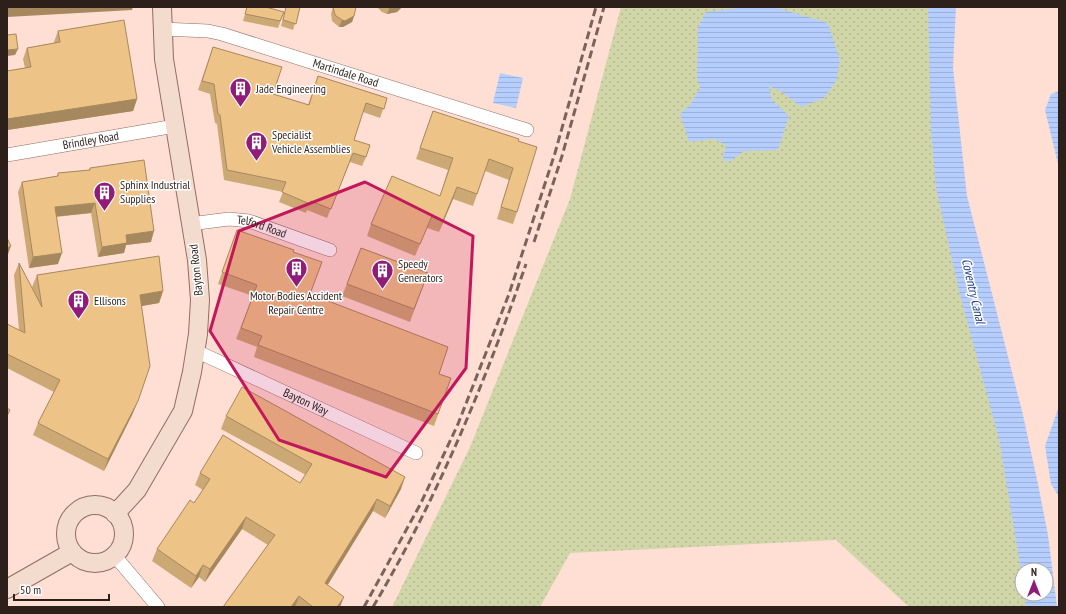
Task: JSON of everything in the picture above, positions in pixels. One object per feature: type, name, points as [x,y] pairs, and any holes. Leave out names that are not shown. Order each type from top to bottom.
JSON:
[{"type":"street","name":"Bayton Road","points":[[116,514],[136,490],[183,411],[196,351],[200,300],[196,260],[164,59],[162,7]]},
{"type":"street","name":"Martindale Road","points":[[162,29],[208,31],[222,34],[527,130]]},
{"type":"street","name":"Brindley Road","points":[[7,155],[175,126]]},
{"type":"street","name":"Telford Road","points":[[190,224],[229,219],[248,221],[330,250]]},
{"type":"street","name":"Bayton Way","points":[[196,351],[416,453]]},
{"type":"street","points":[[89,506],[98,506],[108,508],[116,514],[120,520],[124,535],[120,550],[115,556],[105,562],[93,563],[81,560],[72,552],[68,544],[66,534],[68,525],[76,513],[89,506]]},
{"type":"street","points":[[7,589],[72,552]]},
{"type":"street","points":[[115,556],[158,607]]},
{"type":"highlighted area","points":[[365,182],[473,236],[466,368],[386,477],[279,440],[210,331],[239,231]]},
{"type":"green space","points":[[621,7],[943,7],[975,296],[1021,562],[1014,562],[1014,602],[1040,602],[1041,607],[909,607],[836,540],[570,553],[540,607],[392,607],[470,447],[570,199]]},
{"type":"water","points":[[746,7],[774,7],[828,23],[840,61],[836,81],[824,98],[801,107],[783,93],[769,86],[772,100],[789,116],[778,150],[744,151],[728,162],[723,158],[726,145],[714,139],[689,142],[680,114],[690,105],[700,88],[697,77],[698,27],[706,12]]},
{"type":"water","name":"Coventry Canal","points":[[928,7],[956,7],[953,68],[967,196],[1023,415],[1048,535],[1051,562],[1020,562],[999,439],[960,295],[936,188],[931,130]]},
{"type":"water","points":[[500,73],[523,78],[516,108],[493,103]]},
{"type":"water","points":[[1059,91],[1059,168],[1045,110],[1051,94]]},
{"type":"water","points":[[1059,406],[1059,497],[1051,484],[1045,446]]},
{"type":"water","points":[[1054,583],[1057,607],[1026,607],[1026,602],[1054,602]]},
{"type":"building","points":[[247,7],[266,7],[284,12],[280,21],[245,14]]},
{"type":"building","points":[[286,7],[300,7],[296,24],[283,20]]},
{"type":"building","points":[[333,7],[356,7],[354,16],[345,21],[335,15]]},
{"type":"building","points":[[124,20],[137,99],[7,119],[7,71],[31,67],[27,48],[60,42],[58,31]]},
{"type":"building","points":[[16,34],[18,49],[7,50],[7,35]]},
{"type":"building","points":[[213,47],[282,67],[273,94],[309,105],[318,76],[387,98],[384,109],[366,103],[354,140],[370,145],[366,157],[353,153],[331,209],[311,201],[310,204],[282,192],[286,182],[227,170],[220,115],[218,114],[214,84],[202,81]]},
{"type":"building","points":[[433,111],[519,139],[518,141],[537,147],[517,212],[501,207],[513,168],[489,159],[477,194],[457,187],[443,221],[432,216],[420,244],[371,224],[392,176],[440,196],[453,158],[420,148]]},
{"type":"building","points":[[144,160],[154,231],[126,235],[127,243],[102,247],[95,203],[55,207],[62,253],[33,257],[22,182],[58,176],[58,173],[90,170],[90,168]]},
{"type":"building","points":[[237,230],[294,250],[293,252],[322,262],[310,294],[448,347],[439,374],[451,378],[438,414],[258,345],[262,336],[241,328],[257,285],[222,272]]},
{"type":"building","points":[[7,238],[11,246],[7,248]]},
{"type":"building","name":"Speedy Generators","points":[[361,248],[428,273],[414,309],[347,284]]},
{"type":"building","points":[[159,256],[163,291],[140,295],[150,366],[138,401],[108,459],[38,423],[60,380],[7,354],[7,324],[25,333],[19,263],[42,307],[37,275]]},
{"type":"building","points":[[242,387],[405,477],[390,506],[377,499],[325,583],[344,597],[337,607],[313,607],[299,596],[291,607],[223,607],[275,535],[246,517],[210,569],[203,565],[196,576],[157,549],[190,500],[194,503],[210,479],[200,473],[223,435],[300,483],[312,464],[226,416]]},
{"type":"building","points":[[7,408],[10,410],[7,416]]},
{"type":"railway","points":[[364,607],[421,503],[458,424],[509,294],[555,153],[596,7]]},
{"type":"railway","points":[[534,242],[562,156],[604,7]]},
{"type":"railway","points":[[373,607],[418,525],[458,440],[494,353],[526,264]]},
{"type":"place","name":"Jade Engineering","points":[[240,108]]},
{"type":"place","name":"Specialist Vehicle Assemblies","points":[[257,162]]},
{"type":"place","name":"Sphinx Industrial Supplies","points":[[104,212]]},
{"type":"place","name":"Motor Bodies Accident Repair Centre","points":[[296,288]]},
{"type":"place","name":"Speedy Generators","points":[[383,290]]},
{"type":"place","name":"Ellisons","points":[[78,320]]}]
